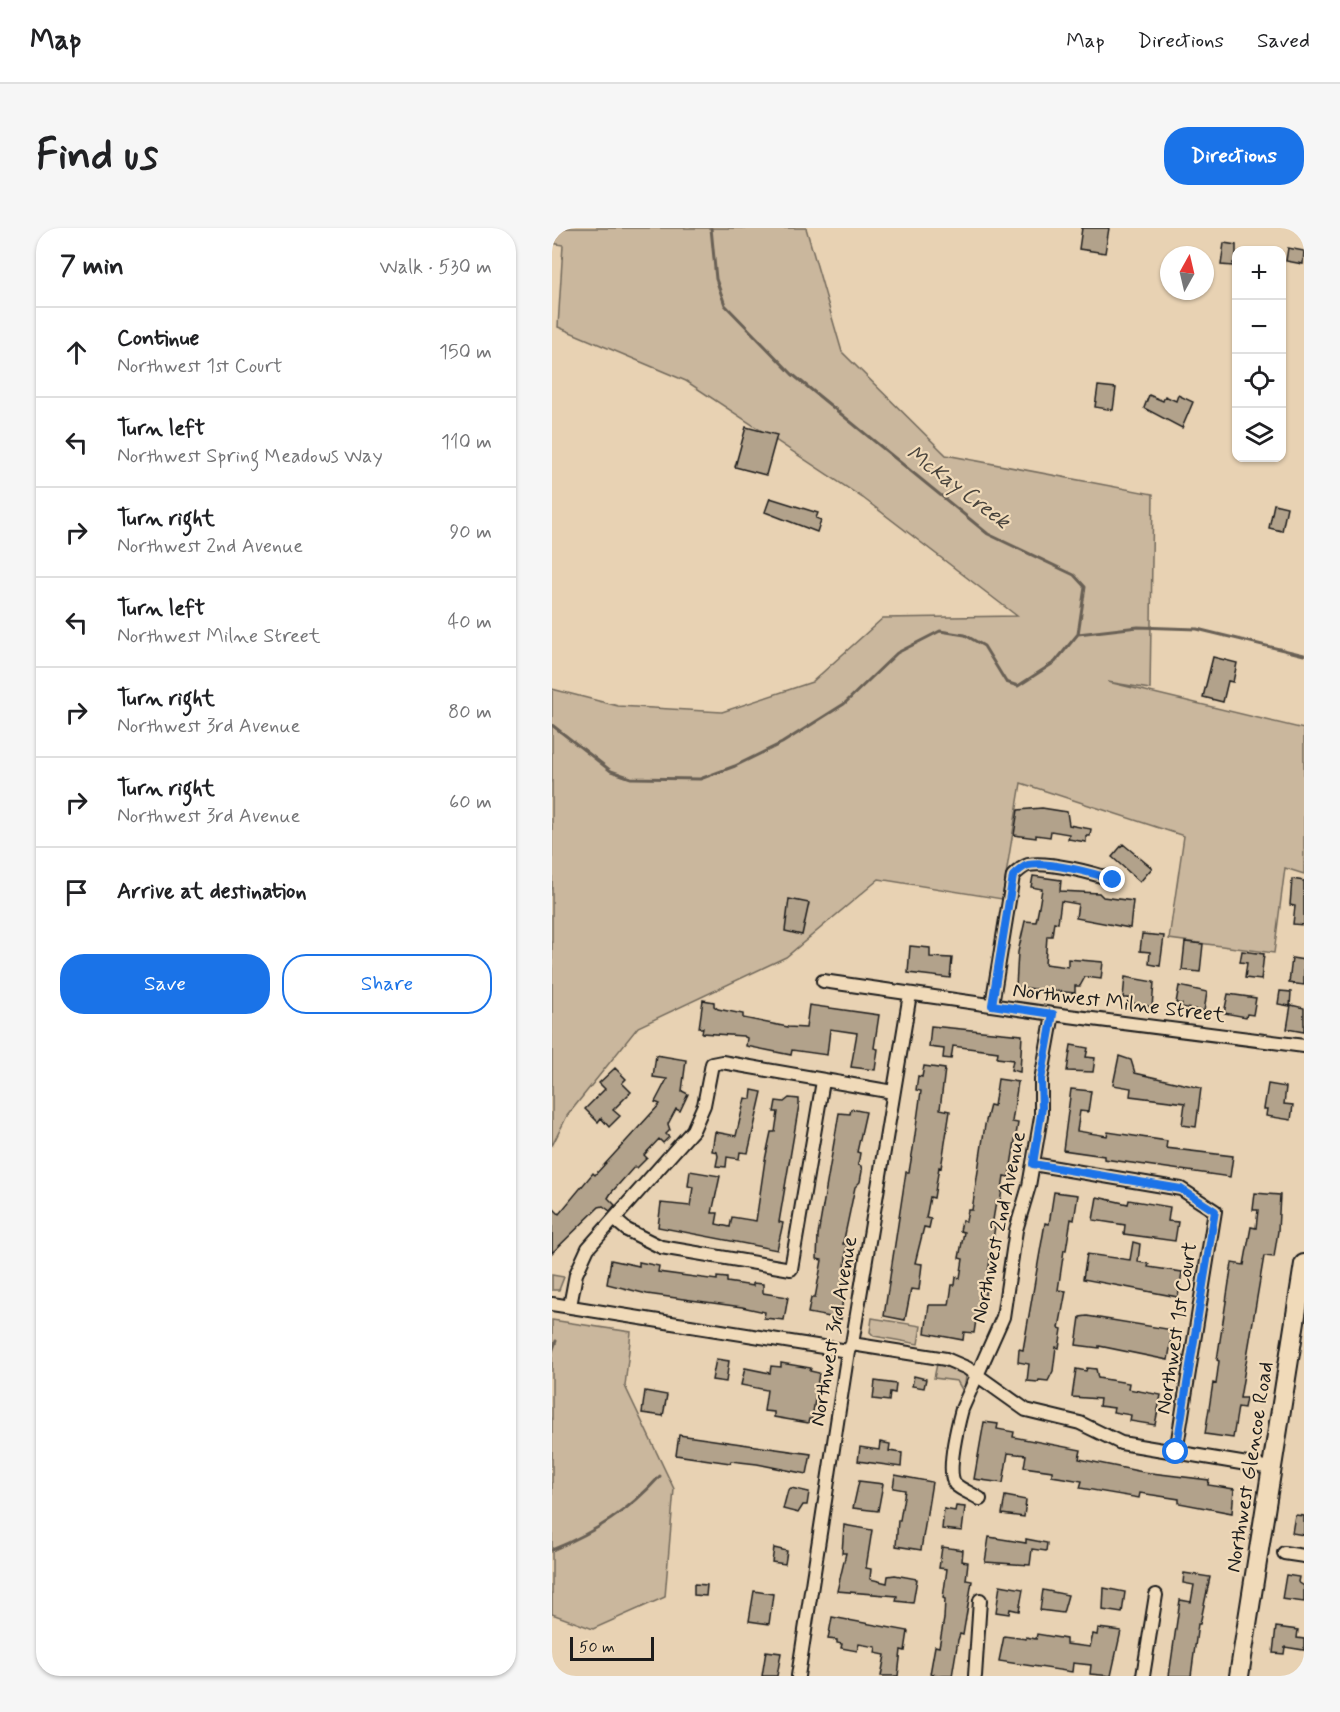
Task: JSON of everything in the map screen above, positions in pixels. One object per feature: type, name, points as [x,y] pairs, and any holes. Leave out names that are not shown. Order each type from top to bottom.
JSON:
[{"type":"main road","name":"Northwest Glencoe Road","points":[[1239,1676],[1304,1264]]},
{"type":"street","points":[[992,1005],[1013,876],[1020,868],[1040,865],[1096,874],[1113,880]]},
{"type":"street","name":"Northwest Milne Street","points":[[823,981],[1053,1014],[1304,1046]]},
{"type":"street","name":"Northwest 3rd Avenue","points":[[798,1676],[909,994]]},
{"type":"street","name":"Northwest 2nd Avenue","points":[[980,1498],[956,1484],[951,1474],[962,1409],[1003,1317],[1016,1230],[1033,1164],[1042,1108],[1041,1080],[1053,1014]]},
{"type":"street","points":[[570,1306],[581,1261],[600,1232],[693,1130],[704,1105],[712,1064],[722,1062],[893,1092]]},
{"type":"street","points":[[614,1219],[627,1230],[661,1248],[791,1269],[823,1081]]},
{"type":"street","name":"Northwest 1st Court","points":[[1033,1164],[1181,1189],[1215,1211],[1176,1452]]},
{"type":"street","points":[[552,1304],[850,1348],[946,1359],[977,1376],[1026,1410],[1080,1423],[1120,1443],[1271,1468]]},
{"type":"street","points":[[1284,1552],[1304,1556]]},
{"type":"street","points":[[1143,1676],[1156,1595]]},
{"type":"street","points":[[975,1676],[980,1600]]},
{"type":"shaded area","points":[[552,228],[806,228],[842,352],[946,455],[1153,494],[1150,689],[1108,682],[1304,729],[1304,874],[1285,868],[1274,953],[1169,939],[1184,836],[1021,783],[1002,899],[879,879],[786,957],[638,1027],[567,1116],[552,1146],[552,689],[618,706],[722,712],[812,682],[883,618],[1017,616],[863,498],[686,381],[558,327],[563,245],[552,243]]},
{"type":"shaded area","points":[[552,1275],[564,1277],[559,1290],[552,1290]]},
{"type":"shaded area","points":[[872,1318],[921,1326],[918,1344],[874,1336],[870,1332]]},
{"type":"shaded area","points":[[552,1320],[631,1332],[625,1386],[674,1489],[665,1597],[593,1629],[552,1614]]},
{"type":"shaded area","points":[[937,1364],[961,1371],[966,1376],[964,1393],[957,1381],[934,1378]]},
{"type":"building","points":[[1082,228],[1109,228],[1105,253],[1079,249]]},
{"type":"building","points":[[1224,243],[1236,245],[1232,246],[1232,266],[1221,265]]},
{"type":"building","points":[[1288,248],[1304,251],[1303,264],[1286,261]]},
{"type":"building","points":[[1098,386],[1116,388],[1113,410],[1095,407]]},
{"type":"building","points":[[1149,395],[1163,401],[1165,396],[1176,401],[1178,395],[1193,402],[1182,428],[1144,408]]},
{"type":"building","points":[[746,427],[777,435],[766,475],[735,467]]},
{"type":"building","points":[[770,498],[818,513],[816,518],[821,520],[817,532],[765,512]]},
{"type":"building","points":[[1274,504],[1287,507],[1282,531],[1269,528]]},
{"type":"building","points":[[1213,657],[1237,663],[1233,682],[1228,681],[1223,702],[1203,697]]},
{"type":"building","points":[[1042,808],[1067,812],[1069,825],[1091,829],[1090,836],[1086,836],[1086,842],[1068,839],[1069,834],[1051,831],[1050,837],[1014,835],[1018,810]]},
{"type":"building","points":[[1123,844],[1152,868],[1140,882],[1112,857]]},
{"type":"building","points":[[1033,876],[1061,880],[1060,891],[1099,893],[1103,897],[1133,901],[1130,928],[1076,918],[1078,904],[1061,901],[1058,923],[1054,922],[1052,936],[1047,936],[1045,964],[1068,967],[1068,959],[1103,962],[1101,979],[1085,977],[1080,986],[1075,986],[1075,993],[1016,987],[1018,952],[1025,921],[1036,922],[1042,889],[1031,887]]},
{"type":"building","points":[[1292,879],[1304,881],[1304,925],[1293,924],[1295,906],[1290,905]]},
{"type":"building","points":[[789,899],[809,903],[802,935],[785,931]]},
{"type":"building","points":[[1142,934],[1164,936],[1160,966],[1149,964],[1150,952],[1140,951]]},
{"type":"building","points":[[1185,942],[1203,944],[1200,972],[1182,970]]},
{"type":"building","points":[[910,946],[930,948],[930,957],[952,958],[950,978],[908,973]]},
{"type":"building","points":[[1242,951],[1264,954],[1261,980],[1245,978],[1247,963],[1240,962]]},
{"type":"building","points":[[1292,958],[1304,960],[1304,985],[1289,983]]},
{"type":"building","points":[[1125,977],[1154,982],[1152,1007],[1128,1002],[1128,998],[1123,998]]},
{"type":"building","points":[[1179,986],[1207,992],[1204,1011],[1181,1007],[1182,1004],[1176,1003]]},
{"type":"building","points":[[1280,991],[1291,992],[1290,1006],[1278,1004]]},
{"type":"building","points":[[1228,994],[1256,998],[1253,1015],[1247,1014],[1246,1017],[1224,1013]]},
{"type":"building","points":[[703,1000],[714,1002],[714,1006],[718,1009],[743,1014],[743,1018],[788,1027],[806,1028],[809,1005],[879,1015],[874,1048],[878,1049],[875,1070],[851,1067],[857,1033],[830,1029],[827,1055],[792,1050],[791,1055],[746,1046],[747,1038],[743,1036],[702,1033],[703,1028],[699,1028]]},
{"type":"building","points":[[1291,1005],[1304,1008],[1304,1032],[1287,1029]]},
{"type":"building","points":[[931,1026],[1022,1035],[1020,1072],[1011,1070],[1013,1060],[997,1058],[998,1052],[953,1046],[951,1059],[943,1058],[944,1049],[929,1047]]},
{"type":"building","points":[[1071,1045],[1088,1048],[1086,1057],[1095,1058],[1093,1072],[1067,1071]]},
{"type":"building","points":[[656,1055],[686,1060],[682,1091],[688,1094],[680,1111],[676,1109],[668,1124],[670,1130],[666,1134],[669,1137],[663,1143],[659,1139],[644,1155],[647,1158],[637,1168],[635,1166],[611,1193],[608,1198],[615,1205],[610,1211],[603,1206],[599,1207],[552,1253],[552,1207],[559,1214],[593,1173],[595,1175],[660,1104],[655,1102],[667,1079],[653,1077]]},
{"type":"building","points":[[1119,1056],[1131,1060],[1135,1073],[1201,1088],[1196,1127],[1182,1125],[1185,1103],[1130,1096],[1131,1088],[1113,1085]]},
{"type":"building","points":[[924,1066],[945,1069],[940,1109],[950,1111],[941,1168],[939,1167],[934,1198],[930,1197],[926,1218],[931,1219],[929,1228],[924,1227],[915,1263],[922,1264],[919,1290],[911,1289],[905,1320],[884,1316],[906,1172],[909,1172],[913,1149],[921,1091],[916,1090],[918,1076],[922,1077]]},
{"type":"building","points":[[615,1068],[626,1079],[622,1083],[631,1092],[613,1110],[620,1116],[609,1127],[601,1118],[598,1122],[585,1109],[605,1089],[599,1083]]},
{"type":"building","points":[[998,1079],[1018,1082],[1012,1122],[1018,1123],[1009,1177],[1004,1176],[1000,1203],[996,1202],[992,1226],[995,1226],[984,1301],[979,1301],[974,1333],[964,1332],[963,1340],[925,1333],[929,1305],[949,1305],[952,1285],[955,1285],[956,1277],[960,1278],[963,1259],[959,1258],[964,1232],[960,1231],[962,1221],[966,1221],[968,1210],[972,1210],[985,1125],[990,1105],[994,1106]]},
{"type":"building","points":[[1268,1084],[1286,1087],[1284,1104],[1293,1105],[1291,1120],[1266,1116],[1267,1109],[1264,1109]]},
{"type":"building","points":[[1071,1089],[1091,1091],[1088,1112],[1080,1111],[1077,1131],[1107,1136],[1108,1132],[1167,1141],[1166,1148],[1233,1156],[1230,1177],[1104,1159],[1104,1156],[1063,1150]]},
{"type":"building","points":[[752,1090],[762,1092],[748,1153],[740,1152],[739,1159],[727,1157],[726,1167],[716,1166],[717,1152],[712,1151],[715,1132],[736,1136],[745,1098],[751,1099]]},
{"type":"building","points":[[789,1098],[799,1099],[799,1105],[779,1222],[783,1223],[777,1250],[658,1227],[661,1203],[690,1206],[693,1187],[688,1186],[690,1171],[720,1176],[712,1213],[718,1213],[716,1224],[730,1227],[732,1217],[756,1221],[765,1160],[771,1132],[775,1132],[778,1112],[774,1112],[776,1101],[784,1102]]},
{"type":"building","points":[[851,1109],[866,1112],[857,1152],[860,1153],[858,1165],[861,1166],[862,1171],[860,1182],[855,1187],[843,1244],[847,1244],[841,1319],[808,1313],[811,1298],[815,1298],[822,1260],[817,1259],[818,1235],[839,1113],[850,1114]]},
{"type":"building","points":[[1054,1192],[1078,1195],[1074,1220],[1071,1219],[1066,1250],[1064,1250],[1058,1290],[1066,1291],[1059,1328],[1062,1329],[1059,1348],[1056,1347],[1053,1371],[1048,1381],[1027,1381],[1029,1364],[1018,1362],[1019,1349],[1023,1350],[1045,1223],[1049,1224]]},
{"type":"building","points":[[1255,1193],[1280,1195],[1274,1257],[1264,1256],[1240,1398],[1246,1398],[1244,1408],[1238,1407],[1233,1438],[1205,1434],[1213,1383],[1216,1384],[1219,1361],[1217,1360],[1232,1263],[1244,1265],[1251,1227],[1256,1228],[1258,1210],[1253,1210]]},
{"type":"building","points":[[1097,1197],[1128,1204],[1129,1200],[1170,1207],[1168,1221],[1178,1222],[1175,1241],[1124,1234],[1125,1225],[1093,1220]]},
{"type":"building","points":[[1133,1242],[1140,1244],[1138,1262],[1149,1264],[1148,1267],[1182,1272],[1178,1297],[1083,1279],[1087,1254],[1130,1260]]},
{"type":"building","points":[[611,1260],[639,1266],[639,1262],[659,1266],[658,1272],[717,1280],[717,1277],[727,1278],[727,1282],[753,1286],[753,1283],[763,1284],[763,1293],[788,1297],[784,1320],[764,1318],[765,1312],[742,1307],[647,1294],[607,1284]]},
{"type":"building","points":[[1087,1316],[1173,1330],[1168,1360],[1099,1346],[1099,1348],[1076,1345],[1080,1317]]},
{"type":"building","points":[[716,1359],[729,1361],[726,1382],[712,1380]]},
{"type":"building","points":[[781,1363],[811,1368],[810,1371],[819,1373],[812,1419],[809,1419],[808,1423],[774,1417],[774,1412],[764,1411],[767,1390],[741,1385],[745,1368],[770,1373],[771,1366],[781,1367]]},
{"type":"building","points":[[1087,1368],[1096,1369],[1098,1378],[1129,1383],[1128,1389],[1161,1395],[1155,1425],[1130,1421],[1131,1415],[1113,1412],[1114,1408],[1099,1406],[1100,1399],[1072,1397],[1076,1369],[1086,1371]]},
{"type":"building","points":[[914,1376],[926,1379],[924,1388],[912,1386]]},
{"type":"building","points":[[875,1381],[896,1384],[895,1393],[890,1392],[889,1401],[873,1399]]},
{"type":"building","points":[[645,1391],[667,1395],[663,1416],[642,1413]]},
{"type":"building","points":[[984,1422],[998,1424],[997,1429],[1014,1432],[1013,1437],[1081,1450],[1079,1459],[1143,1472],[1209,1480],[1208,1485],[1234,1489],[1232,1513],[1179,1503],[1179,1499],[1140,1493],[1139,1498],[1080,1488],[1082,1481],[1052,1476],[1052,1471],[1024,1467],[1026,1455],[1008,1453],[1003,1483],[974,1479]]},
{"type":"building","points":[[679,1435],[811,1454],[807,1474],[757,1464],[731,1461],[730,1463],[676,1455]]},
{"type":"building","points":[[880,1442],[890,1444],[889,1451],[902,1453],[901,1467],[858,1461],[860,1447],[879,1450]]},
{"type":"building","points":[[895,1475],[932,1482],[921,1550],[896,1546],[898,1520],[900,1520],[905,1490],[893,1488]]},
{"type":"building","points":[[859,1481],[883,1484],[878,1511],[853,1508]]},
{"type":"building","points":[[791,1488],[809,1492],[807,1505],[803,1505],[798,1513],[783,1509],[788,1490]]},
{"type":"building","points":[[1005,1496],[1026,1500],[1024,1517],[1002,1514]]},
{"type":"building","points":[[956,1506],[965,1507],[962,1531],[942,1529],[944,1509],[955,1511]]},
{"type":"building","points":[[1295,1515],[1304,1516],[1304,1535],[1292,1533]]},
{"type":"building","points":[[844,1525],[872,1530],[866,1568],[871,1569],[870,1579],[887,1583],[888,1576],[895,1575],[917,1579],[913,1603],[896,1601],[897,1596],[837,1591],[846,1553],[842,1553]]},
{"type":"building","points":[[989,1537],[1026,1543],[1026,1539],[1047,1543],[1046,1551],[1032,1549],[1030,1565],[985,1562]]},
{"type":"building","points":[[942,1547],[963,1550],[962,1561],[968,1562],[966,1580],[972,1581],[963,1635],[960,1634],[958,1640],[952,1676],[930,1674],[935,1646],[939,1647],[944,1619],[945,1599],[943,1598],[947,1569],[939,1568]]},
{"type":"building","points":[[774,1548],[787,1551],[785,1564],[772,1562]]},
{"type":"building","points":[[1184,1573],[1210,1577],[1200,1624],[1198,1624],[1191,1676],[1169,1676],[1180,1600],[1191,1602],[1194,1585],[1183,1583]]},
{"type":"building","points":[[1286,1575],[1299,1577],[1298,1582],[1304,1586],[1304,1602],[1282,1599]]},
{"type":"building","points":[[694,1584],[707,1585],[706,1596],[694,1595]]},
{"type":"building","points":[[1000,1585],[1023,1589],[1019,1611],[1010,1609],[1009,1614],[996,1612]]},
{"type":"building","points":[[1104,1588],[1125,1592],[1122,1613],[1103,1610]]},
{"type":"building","points":[[1043,1590],[1068,1595],[1063,1613],[1040,1610]]},
{"type":"building","points":[[754,1591],[773,1594],[769,1624],[749,1621]]},
{"type":"building","points":[[832,1617],[908,1631],[905,1651],[901,1650],[898,1676],[881,1676],[885,1655],[875,1653],[876,1647],[859,1644],[857,1651],[841,1648],[842,1644],[837,1643],[837,1640],[828,1639]]},
{"type":"building","points":[[1276,1627],[1298,1630],[1297,1638],[1304,1639],[1304,1650],[1285,1647],[1284,1654],[1273,1653]]},
{"type":"building","points":[[1098,1628],[1121,1631],[1111,1676],[1090,1674],[1091,1665],[1073,1663],[1072,1672],[999,1661],[1004,1636],[1036,1639],[1037,1634],[1066,1639],[1066,1644],[1090,1647],[1093,1634],[1097,1635]]},
{"type":"building","points":[[766,1651],[781,1653],[777,1676],[762,1676]]},
{"type":"waterway","name":"McKay Creek","points":[[552,725],[611,771],[631,778],[700,779],[735,766],[782,743],[844,704],[897,653],[940,631],[965,635],[984,646],[1006,682],[1018,686],[1055,662],[1078,634],[1085,587],[1074,575],[988,534],[792,374],[725,305],[716,279],[711,228]]},
{"type":"waterway","points":[[1078,634],[1138,627],[1197,629],[1304,655]]},
{"type":"waterway","points":[[552,1352],[556,1341]]},
{"type":"waterway","points":[[552,1550],[583,1536],[624,1510],[660,1476]]},
{"type":"route","points":[[1113,880],[1096,874],[1040,865],[1020,868],[1011,882],[992,1005],[1053,1014],[1041,1080],[1042,1108],[1033,1164],[1181,1189],[1215,1211],[1176,1452]]}]
